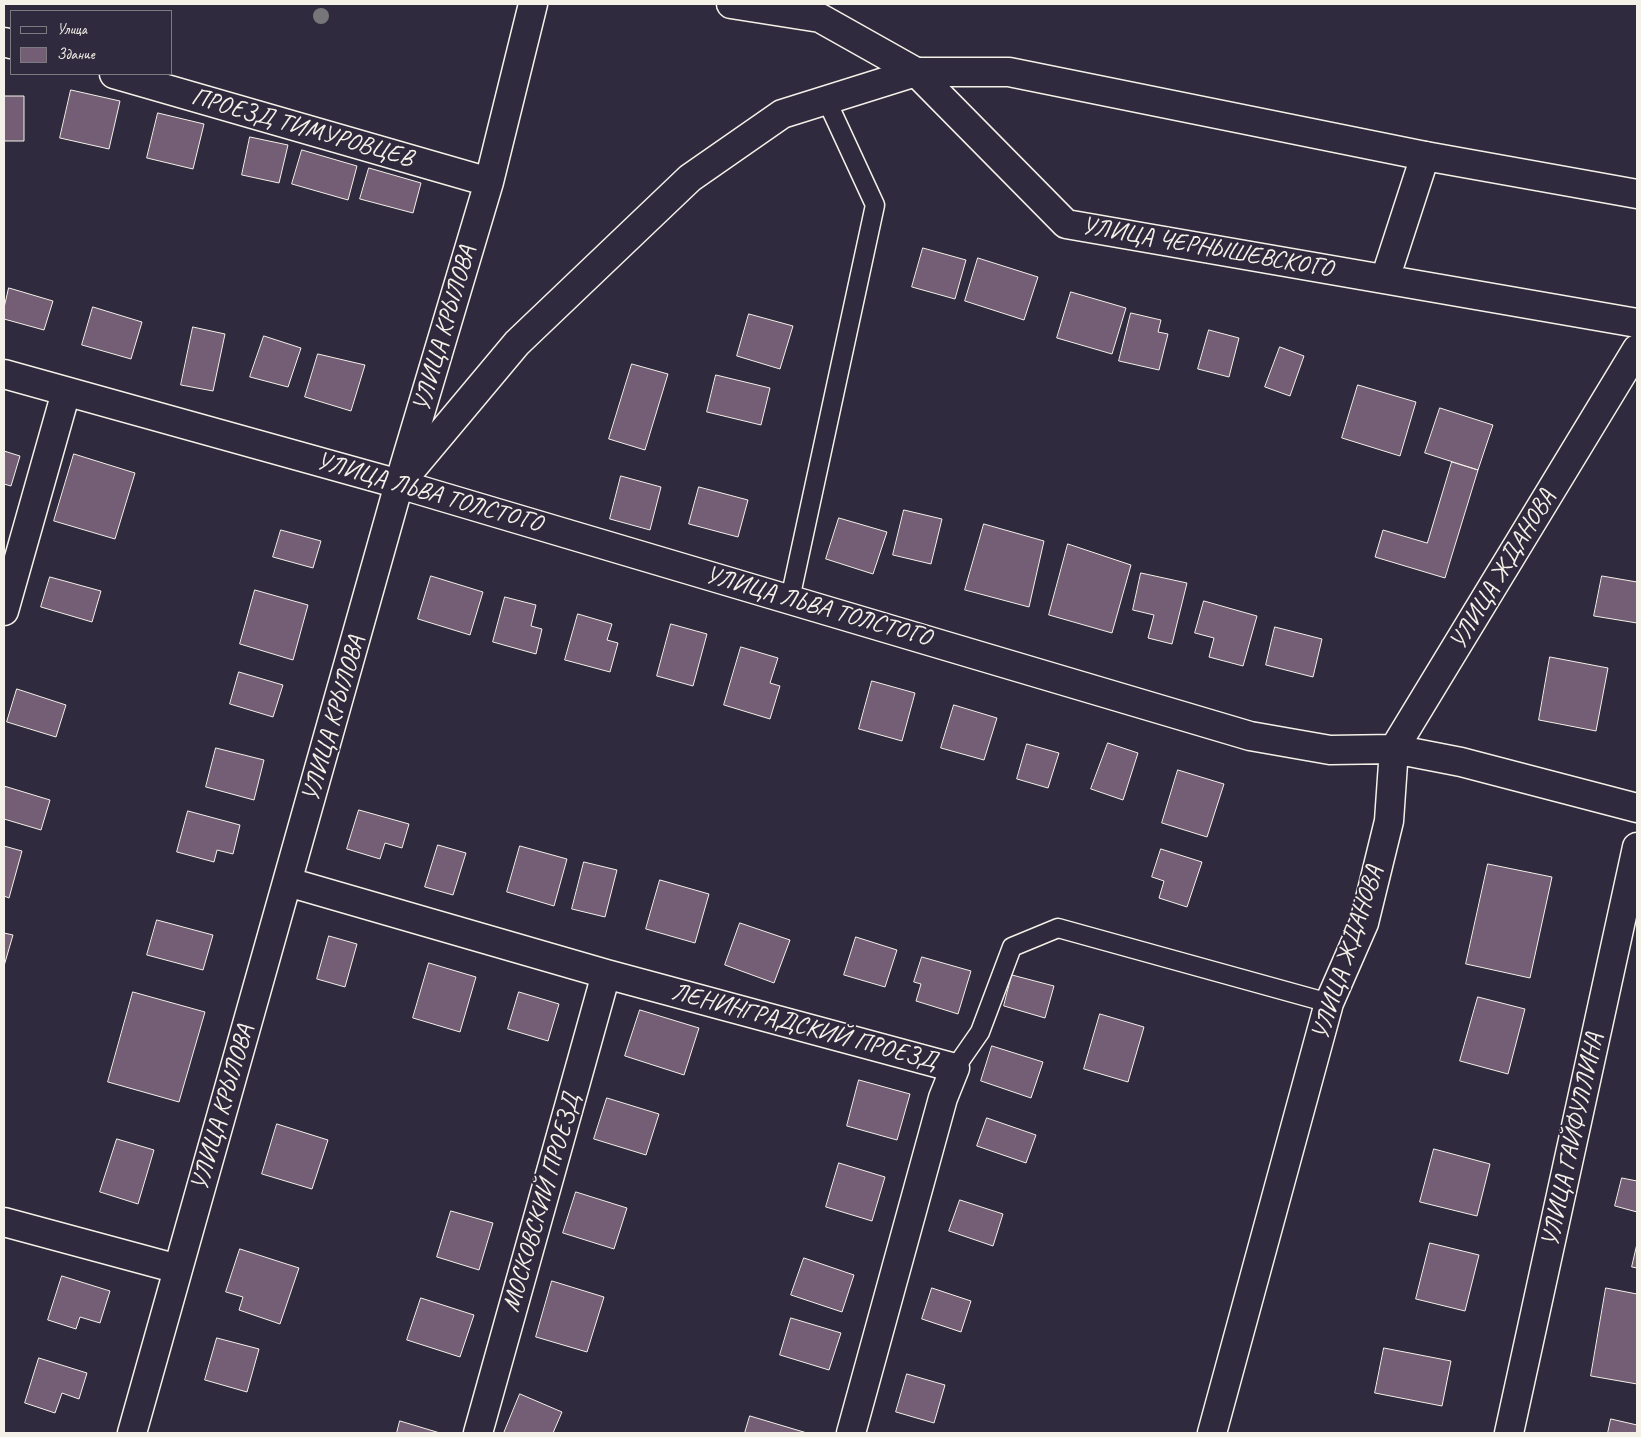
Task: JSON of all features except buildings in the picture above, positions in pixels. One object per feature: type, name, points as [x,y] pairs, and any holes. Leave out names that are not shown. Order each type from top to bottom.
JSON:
[{"type":"street","name":"УЛИЦА КРЫЛОВА","points":[[132,1433],[400,484],[489,182],[533,4]]},
{"type":"street","name":"УЛИЦА ЧЕРНЫШЕВСКОГО","points":[[731,4],[820,18],[916,72],[1066,224],[1637,323]]},
{"type":"street","points":[[400,484],[517,343],[690,178],[782,114],[916,72],[1009,72],[1425,156],[1637,194]]},
{"type":"street","name":"ПРОЕЗД ТИМУРОВЦЕВ","points":[[117,75],[489,182]]},
{"type":"street","points":[[1385,279],[1425,156]]},
{"type":"street","name":"УЛИЦА ЖДАНОВА","points":[[1212,1433],[1330,1003],[1366,914],[1389,821],[1394,749],[1637,349]]},
{"type":"street","name":"УЛИЦА ЛЬВА ТОЛСТОГО","points":[[4,374],[400,484],[1250,736],[1330,750],[1394,749],[1461,762],[1637,808]]},
{"type":"street","points":[[4,611],[66,392]]},
{"type":"street","name":"УЛИЦА ГАЙФУЛЛИНА","points":[[1510,1433],[1637,846]]},
{"type":"street","name":"ЛЕНИНГРАДСКИЙ ПРОЕЗД","points":[[288,882],[606,974],[955,1068],[943,1098],[852,1433]]},
{"type":"street","name":"МОСКОВСКИЙ ПРОЕЗД","points":[[478,1433],[606,974]]},
{"type":"street","points":[[4,1222],[178,1269]]},
{"type":"lane","points":[[790,599],[875,205],[826,99]]},
{"type":"lane","points":[[955,1068],[980,1032],[1012,947],[1058,928],[1330,1003]]}]
